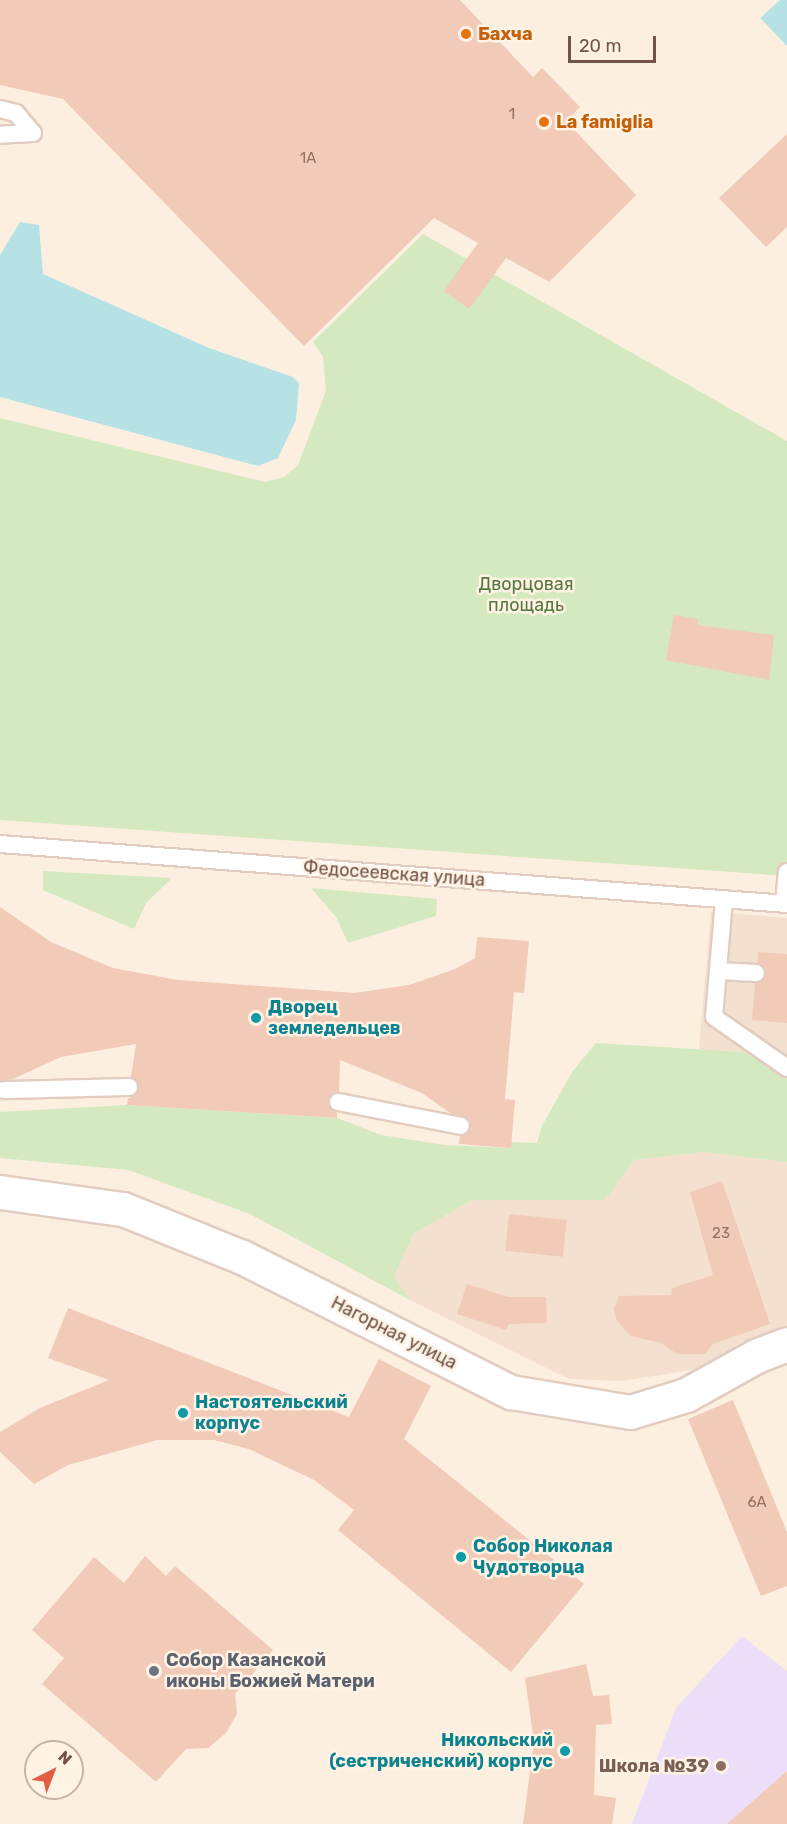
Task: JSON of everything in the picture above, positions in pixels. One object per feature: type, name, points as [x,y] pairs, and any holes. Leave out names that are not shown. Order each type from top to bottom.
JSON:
[{"type":"street","name":"Нагорная улица","points":[[0,1192],[123,1209],[243,1257],[511,1392],[630,1412],[686,1395],[756,1356],[787,1344]]},
{"type":"lane","points":[[0,110],[16,113],[33,133],[0,135]]},
{"type":"lane","name":"Федосеевская улица","points":[[0,844],[786,904]]},
{"type":"lane","points":[[786,904],[787,872]]},
{"type":"lane","points":[[724,900],[714,1017],[787,1068]]},
{"type":"lane","points":[[718,971],[756,973]]},
{"type":"lane","points":[[4,1090],[129,1087]]},
{"type":"lane","points":[[338,1102],[461,1126]]},
{"type":"shaded area","points":[[711,911],[787,918],[787,1078],[744,1052],[699,1049]]},
{"type":"shaded area","points":[[703,1152],[787,1162],[787,1332],[697,1369],[622,1381],[569,1379],[410,1300],[394,1276],[414,1233],[473,1200],[605,1200],[634,1160]]},
{"type":"shaded area","name":"Школа №39","points":[[742,1636],[787,1671],[787,1824],[632,1824],[676,1708]]},
{"type":"green space","name":"Дворцовая площадь","points":[[423,234],[787,441],[787,876],[0,820],[0,418],[265,482],[284,477],[298,465],[326,391],[323,357],[313,342]]},
{"type":"green space","points":[[43,871],[172,878],[146,903],[134,929],[43,890]]},
{"type":"green space","points":[[311,888],[437,899],[436,916],[348,943],[336,917]]},
{"type":"green space","points":[[596,1043],[744,1052],[787,1078],[787,1162],[703,1152],[634,1160],[605,1200],[473,1200],[414,1233],[394,1276],[410,1300],[250,1214],[128,1170],[0,1158],[0,1112],[127,1105],[337,1118],[381,1135],[445,1145],[511,1148],[511,1142],[537,1143],[542,1126],[572,1072]]},
{"type":"water","points":[[743,0],[787,0],[787,46]]},
{"type":"water","points":[[20,222],[39,225],[43,274],[209,348],[293,377],[299,383],[296,420],[278,458],[258,466],[0,397],[0,255]]},
{"type":"pier","points":[[743,0],[780,0],[758,20],[741,2]]},
{"type":"building","points":[[0,0],[460,0],[533,77],[542,68],[580,107],[566,121],[636,195],[549,282],[506,258],[469,309],[444,291],[478,243],[434,218],[304,346],[63,99],[0,85]]},
{"type":"building","points":[[787,134],[787,227],[766,247],[719,198]]},
{"type":"building","points":[[674,615],[698,619],[697,625],[774,635],[769,680],[666,660]]},
{"type":"building","name":"Дворец земледельцев","points":[[0,907],[51,942],[113,968],[178,980],[354,993],[409,985],[455,969],[475,958],[477,937],[529,941],[524,993],[514,992],[505,1099],[515,1100],[511,1148],[459,1144],[460,1136],[471,1129],[467,1118],[450,1113],[422,1093],[340,1060],[339,1092],[328,1101],[331,1109],[337,1113],[337,1118],[127,1105],[128,1098],[135,1096],[139,1087],[131,1077],[136,1044],[61,1057],[13,1079],[0,1081]]},
{"type":"building","points":[[758,952],[787,954],[787,1023],[752,1020],[755,983],[766,974],[757,963]]},
{"type":"building","points":[[722,1181],[770,1324],[713,1344],[705,1354],[677,1354],[661,1343],[631,1336],[617,1321],[614,1309],[619,1296],[671,1295],[672,1288],[713,1275],[690,1192]]},
{"type":"building","points":[[509,1214],[567,1220],[563,1257],[505,1251]]},
{"type":"building","points":[[467,1284],[508,1297],[546,1297],[547,1323],[509,1324],[506,1330],[457,1314]]},
{"type":"building","points":[[68,1308],[349,1417],[379,1359],[431,1386],[404,1439],[584,1584],[511,1672],[338,1530],[354,1510],[314,1480],[249,1449],[214,1440],[157,1440],[68,1465],[34,1484],[0,1452],[0,1432],[40,1408],[109,1380],[48,1358]]},
{"type":"building","points":[[733,1400],[787,1532],[787,1586],[761,1596],[688,1419]]},
{"type":"building","name":"Собор Казанской иконы Божией Матери","points":[[145,1556],[166,1576],[175,1566],[273,1650],[235,1694],[237,1714],[226,1733],[208,1748],[186,1749],[156,1782],[42,1684],[64,1658],[32,1630],[94,1557],[124,1583]]},
{"type":"building","name":"Никольский (сестриченский) корпус","points":[[586,1664],[593,1696],[609,1695],[612,1724],[596,1725],[594,1795],[616,1798],[612,1824],[523,1824],[534,1742],[525,1678]]},
{"type":"building","points":[[787,1771],[787,1824],[727,1824]]},
{"type":"place","name":"Бахча","points":[[466,34]]},
{"type":"place","name":"La famiglia","points":[[544,122]]},
{"type":"place","name":"Дворец земледельцев","points":[[256,1018]]},
{"type":"place","name":"Настоятельский корпус","points":[[183,1413]]},
{"type":"place","name":"Собор Николая Чудотворца","points":[[461,1557]]},
{"type":"place","name":"Собор Казанской иконы Божией Матери","points":[[154,1671]]},
{"type":"place","name":"Никольский (сестриченский) корпус","points":[[565,1751]]},
{"type":"place","name":"Школа №39","points":[[721,1766]]}]
